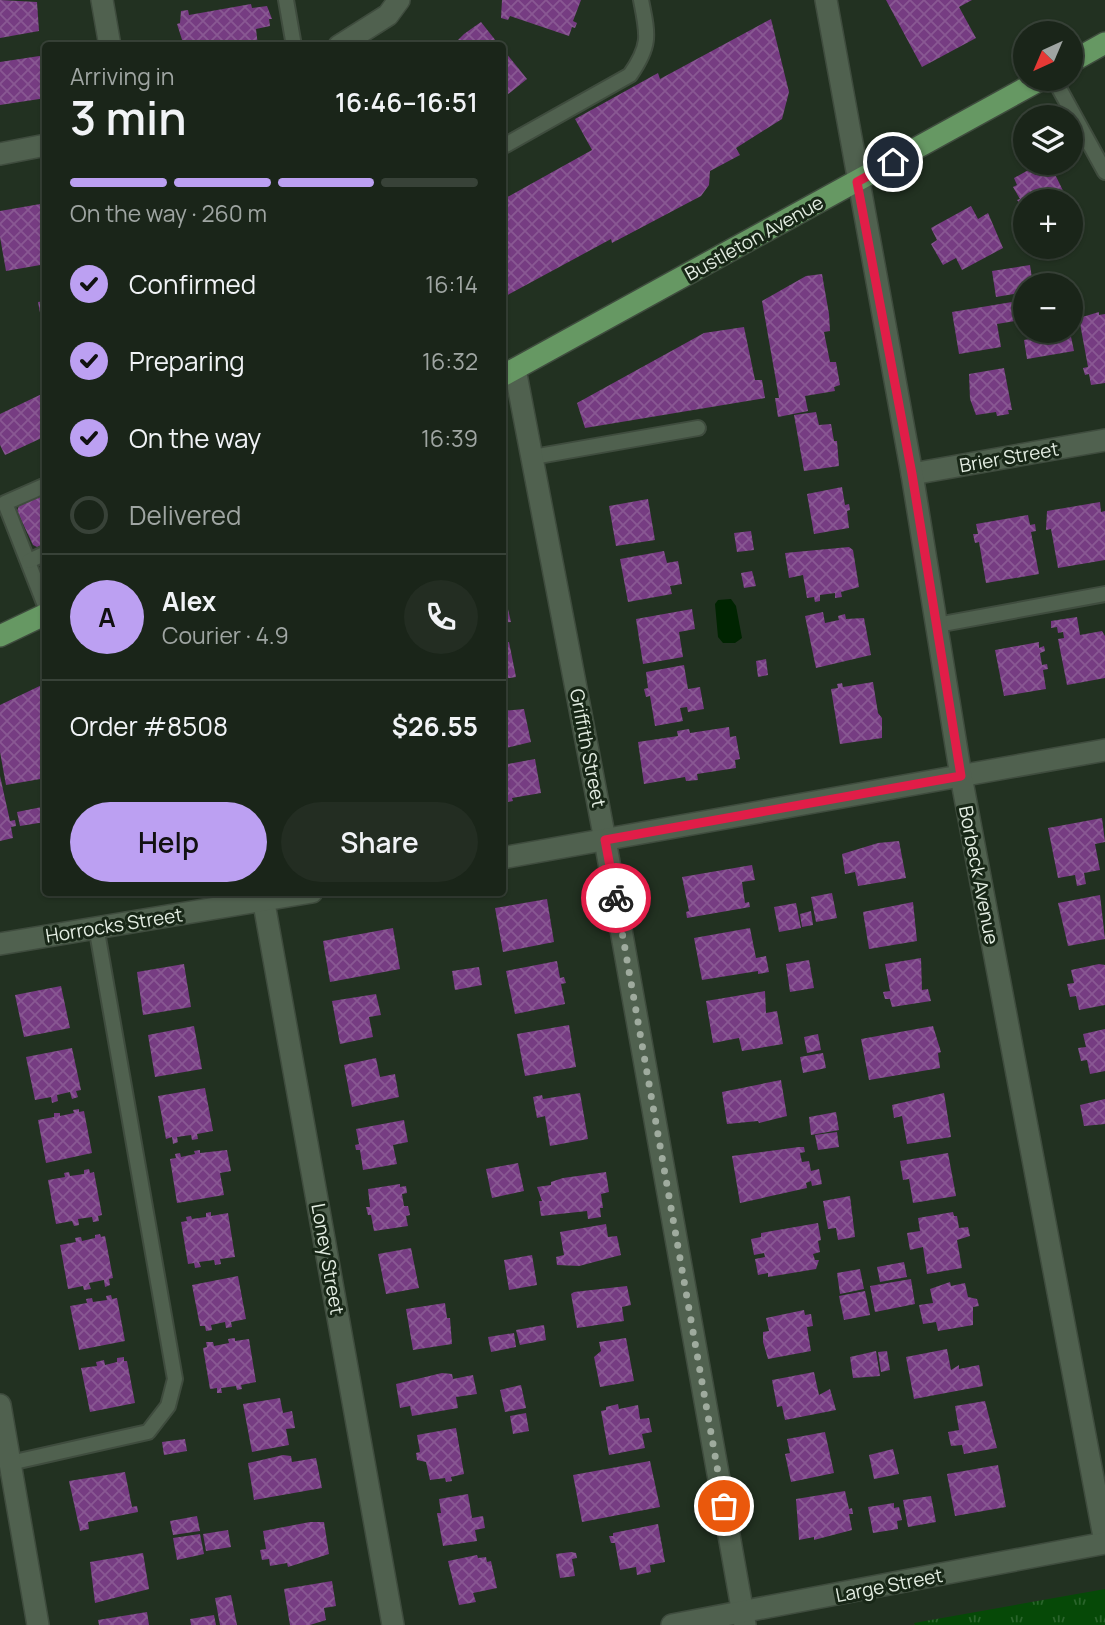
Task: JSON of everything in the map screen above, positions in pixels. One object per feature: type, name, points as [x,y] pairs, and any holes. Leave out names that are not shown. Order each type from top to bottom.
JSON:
[{"type":"main road","points":[[1083,55],[1105,43]]},
{"type":"main road","name":"Bustleton Avenue","points":[[509,372],[1020,91]]},
{"type":"main road","points":[[0,636],[42,616]]},
{"type":"street","points":[[102,0],[109,42]]},
{"type":"street","points":[[345,42],[388,15],[399,0]]},
{"type":"street","name":"Borbeck Avenue","points":[[826,0],[912,474],[961,776],[1105,1542]]},
{"type":"street","points":[[0,154],[42,146]]},
{"type":"street","name":"Griffith Street","points":[[509,372],[533,457],[605,840],[744,1619]]},
{"type":"street","name":"Brier Street","points":[[912,474],[1105,440]]},
{"type":"street","points":[[506,858],[1105,750]]},
{"type":"street","name":"Horrocks Street","points":[[0,944],[263,897]]},
{"type":"street","name":"Loney Street","points":[[263,897],[393,1625]]},
{"type":"street","points":[[0,1405],[38,1625]]},
{"type":"street","name":"Large Street","points":[[673,1625],[744,1619],[1105,1542]]},
{"type":"lane","points":[[286,0],[293,42]]},
{"type":"lane","points":[[506,145],[630,75],[644,56],[648,39],[641,0]]},
{"type":"lane","points":[[1062,91],[1101,152],[1105,172]]},
{"type":"lane","points":[[533,457],[698,428]]},
{"type":"lane","points":[[41,489],[5,503],[29,561],[29,572],[42,600]]},
{"type":"lane","points":[[29,561],[42,555]]},
{"type":"lane","points":[[937,625],[1105,594]]},
{"type":"lane","points":[[10,1463],[148,1432],[167,1406],[175,1379],[96,926]]},
{"type":"green space","points":[[1105,1589],[1105,1625],[914,1623]]},
{"type":"shaded area","points":[[731,599],[736,606],[742,638],[735,643],[723,643],[718,637],[715,604],[718,600]]},
{"type":"building","points":[[0,0],[37,2],[39,31],[0,38]]},
{"type":"building","points":[[502,0],[581,0],[573,21],[577,23],[575,28],[572,27],[569,36],[510,16],[508,20],[501,18]]},
{"type":"building","points":[[886,0],[972,0],[959,7],[976,38],[922,67]]},
{"type":"building","points":[[251,4],[252,8],[267,6],[272,19],[269,19],[270,26],[256,29],[258,42],[183,42],[177,24],[180,23],[181,11],[188,10],[189,15]]},
{"type":"building","points":[[771,19],[789,92],[782,119],[736,148],[740,155],[710,171],[709,185],[701,196],[612,243],[611,239],[506,296],[506,198],[592,150],[575,119],[658,73],[660,79]]},
{"type":"building","points":[[481,22],[497,42],[456,42]]},
{"type":"building","points":[[506,53],[527,79],[506,96]]},
{"type":"building","points":[[42,56],[42,99],[0,105],[0,62]]},
{"type":"building","points":[[1019,175],[1055,175],[1062,189],[1014,189],[1013,187],[1017,185],[1014,178]]},
{"type":"building","points":[[42,204],[42,265],[6,271],[0,237],[0,211]]},
{"type":"building","points":[[971,206],[978,219],[988,213],[1003,248],[962,270],[956,258],[943,265],[931,244],[937,240],[931,228]]},
{"type":"building","points":[[1030,265],[1031,273],[1013,273],[1013,294],[996,297],[992,271]]},
{"type":"building","points":[[822,274],[830,331],[824,332],[830,362],[836,362],[840,385],[834,387],[835,391],[805,396],[808,411],[778,417],[775,398],[779,398],[762,301],[806,276]]},
{"type":"building","points":[[38,302],[42,302],[42,323]]},
{"type":"building","points":[[1013,302],[1013,321],[997,324],[1001,347],[959,354],[952,312]]},
{"type":"building","points":[[1099,312],[1099,315],[1105,314],[1105,383],[1091,385],[1089,374],[1085,375],[1083,368],[1088,367],[1083,340],[1083,317]]},
{"type":"building","points":[[744,327],[755,380],[762,380],[765,398],[585,428],[577,403],[704,333]]},
{"type":"building","points":[[1024,343],[1072,343],[1074,351],[1027,359]]},
{"type":"building","points":[[1004,368],[1012,410],[1008,410],[1009,414],[997,416],[996,412],[976,415],[970,399],[969,374]]},
{"type":"building","points":[[42,394],[42,438],[5,455],[0,445],[0,414]]},
{"type":"building","points":[[816,412],[819,425],[831,424],[834,441],[837,441],[839,466],[804,471],[794,415]]},
{"type":"building","points":[[842,487],[845,505],[849,504],[849,528],[814,534],[807,494]]},
{"type":"building","points":[[42,495],[42,545],[33,545],[17,511],[19,506]]},
{"type":"building","points":[[648,499],[655,540],[616,546],[609,506]]},
{"type":"building","points":[[1100,502],[1101,512],[1105,511],[1105,560],[1058,568],[1051,529],[1046,530],[1047,511]]},
{"type":"building","points":[[1028,515],[1030,525],[1035,524],[1036,531],[1031,532],[1039,574],[986,583],[979,542],[975,543],[973,534],[978,534],[976,524]]},
{"type":"building","points":[[751,531],[754,550],[737,552],[734,533]]},
{"type":"building","points":[[849,547],[853,550],[859,587],[841,592],[842,597],[835,598],[835,593],[820,595],[820,601],[815,602],[814,597],[807,598],[803,575],[789,578],[785,553]]},
{"type":"building","points":[[664,551],[667,563],[678,561],[682,584],[670,586],[672,594],[628,602],[620,559]]},
{"type":"building","points":[[752,571],[756,586],[744,588],[741,573]]},
{"type":"building","points":[[506,601],[511,622],[506,623]]},
{"type":"building","points":[[692,609],[695,629],[679,632],[683,657],[643,664],[636,619]]},
{"type":"building","points":[[823,612],[825,623],[839,620],[838,616],[845,614],[846,619],[864,618],[871,655],[816,668],[805,616]]},
{"type":"building","points":[[1077,617],[1080,635],[1102,631],[1105,636],[1105,678],[1067,685],[1058,639],[1064,638],[1063,632],[1058,633],[1057,627],[1051,628],[1051,621]]},
{"type":"building","points":[[506,642],[509,642],[516,677],[506,678]]},
{"type":"building","points":[[1039,642],[1039,648],[1044,646],[1045,651],[1040,653],[1042,665],[1047,664],[1048,669],[1043,670],[1046,689],[1004,696],[995,650]]},
{"type":"building","points":[[766,659],[768,675],[758,677],[756,661]]},
{"type":"building","points":[[684,665],[688,689],[700,687],[704,709],[688,712],[687,707],[680,708],[683,721],[655,726],[650,696],[646,697],[644,689],[648,688],[646,672]]},
{"type":"building","points":[[873,682],[878,713],[882,718],[882,738],[840,744],[831,689],[838,688],[837,684],[842,683],[843,687]]},
{"type":"building","points":[[42,685],[42,779],[6,785],[0,752],[0,705]]},
{"type":"building","points":[[524,709],[531,742],[506,748],[506,711]]},
{"type":"building","points":[[729,727],[730,737],[736,736],[740,759],[735,760],[736,768],[697,774],[698,780],[686,781],[685,777],[644,784],[638,742],[678,736],[677,731],[689,729],[690,733]]},
{"type":"building","points":[[535,759],[541,793],[512,798],[513,801],[506,802],[506,764]]},
{"type":"building","points":[[0,776],[10,821],[15,820],[16,826],[11,827],[13,838],[0,841]]},
{"type":"building","points":[[42,807],[42,822],[20,826],[17,812]]},
{"type":"building","points":[[1102,818],[1105,842],[1095,844],[1100,870],[1084,873],[1086,884],[1077,886],[1075,875],[1058,878],[1048,828]]},
{"type":"building","points":[[899,841],[906,878],[858,886],[855,872],[845,874],[842,854],[878,843]]},
{"type":"building","points":[[752,865],[755,880],[742,882],[745,903],[749,902],[750,907],[687,918],[686,912],[689,911],[682,877]]},
{"type":"building","points":[[832,893],[837,918],[816,922],[811,897]]},
{"type":"building","points":[[1100,895],[1105,939],[1068,946],[1058,903]]},
{"type":"building","points":[[547,899],[554,942],[503,952],[495,908]]},
{"type":"building","points":[[913,902],[917,941],[869,949],[863,912]]},
{"type":"building","points":[[796,903],[801,928],[779,932],[774,907]]},
{"type":"building","points":[[811,911],[813,925],[802,927],[800,914]]},
{"type":"building","points":[[393,928],[400,969],[330,982],[323,941]]},
{"type":"building","points":[[750,928],[756,958],[766,956],[769,972],[758,974],[758,971],[702,980],[694,938]]},
{"type":"building","points":[[921,958],[922,990],[928,989],[931,1001],[892,1007],[890,999],[885,999],[883,992],[890,991],[885,964]]},
{"type":"building","points":[[809,960],[814,988],[790,992],[786,964]]},
{"type":"building","points":[[557,961],[560,978],[564,977],[566,983],[561,984],[565,1004],[515,1014],[506,971]]},
{"type":"building","points":[[184,964],[191,1007],[143,1015],[137,972]]},
{"type":"building","points":[[1105,965],[1105,1005],[1079,1010],[1076,996],[1070,997],[1067,984],[1074,983],[1071,970]]},
{"type":"building","points":[[479,967],[482,985],[455,990],[452,971]]},
{"type":"building","points":[[61,986],[70,1028],[24,1037],[15,995]]},
{"type":"building","points":[[765,991],[766,1013],[777,1011],[783,1044],[742,1051],[739,1038],[713,1043],[706,1001]]},
{"type":"building","points":[[376,994],[381,1015],[369,1017],[373,1037],[340,1044],[332,1001]]},
{"type":"building","points":[[569,1025],[576,1067],[525,1076],[517,1034]]},
{"type":"building","points":[[194,1026],[202,1069],[155,1077],[148,1035]]},
{"type":"building","points":[[933,1026],[941,1052],[938,1053],[940,1068],[869,1080],[861,1039]]},
{"type":"building","points":[[1105,1029],[1105,1071],[1090,1074],[1087,1060],[1081,1061],[1078,1048],[1086,1047],[1083,1034]]},
{"type":"building","points":[[818,1034],[821,1050],[807,1053],[804,1037]]},
{"type":"building","points":[[72,1048],[81,1090],[76,1091],[78,1097],[72,1099],[70,1092],[57,1095],[58,1101],[52,1103],[51,1097],[35,1100],[26,1057]]},
{"type":"building","points":[[823,1053],[826,1068],[803,1073],[800,1057]]},
{"type":"building","points":[[376,1058],[380,1077],[395,1074],[399,1097],[352,1107],[344,1065]]},
{"type":"building","points":[[781,1080],[787,1116],[759,1123],[727,1124],[722,1092]]},
{"type":"building","points":[[205,1088],[213,1131],[197,1134],[198,1139],[192,1140],[191,1135],[177,1137],[178,1142],[173,1144],[172,1137],[166,1139],[158,1096]]},
{"type":"building","points":[[580,1093],[588,1139],[550,1146],[545,1116],[537,1118],[533,1097],[542,1095],[543,1099]]},
{"type":"building","points":[[944,1093],[951,1137],[907,1144],[902,1116],[894,1118],[892,1105]]},
{"type":"building","points":[[1105,1099],[1105,1124],[1084,1126],[1080,1105]]},
{"type":"building","points":[[79,1109],[79,1112],[84,1111],[92,1153],[46,1163],[38,1120],[54,1117],[54,1113],[60,1113],[60,1116]]},
{"type":"building","points":[[836,1112],[839,1130],[811,1135],[809,1117]]},
{"type":"building","points":[[404,1120],[408,1142],[393,1145],[397,1164],[363,1170],[360,1150],[356,1150],[355,1145],[359,1144],[356,1129]]},
{"type":"building","points":[[837,1132],[839,1147],[818,1150],[815,1135]]},
{"type":"building","points":[[804,1147],[805,1152],[800,1153],[802,1162],[809,1161],[811,1171],[819,1169],[822,1184],[812,1186],[811,1181],[806,1183],[807,1188],[740,1203],[732,1156]]},
{"type":"building","points":[[200,1150],[200,1153],[227,1150],[231,1171],[220,1173],[224,1195],[177,1203],[170,1159],[176,1158],[175,1154],[180,1153],[181,1157]]},
{"type":"building","points":[[948,1153],[956,1196],[913,1203],[909,1179],[903,1180],[900,1161]]},
{"type":"building","points":[[518,1163],[524,1191],[492,1198],[486,1169]]},
{"type":"building","points":[[89,1169],[90,1173],[94,1172],[102,1215],[98,1216],[99,1221],[93,1222],[92,1217],[78,1219],[79,1225],[74,1226],[72,1221],[56,1224],[48,1180],[65,1177],[64,1173],[69,1172],[70,1176],[84,1174],[84,1170]]},
{"type":"building","points":[[606,1172],[609,1192],[601,1194],[601,1217],[588,1219],[587,1211],[541,1216],[539,1201],[542,1201],[537,1187],[551,1185],[551,1182],[563,1178]]},
{"type":"building","points":[[400,1184],[400,1187],[406,1186],[407,1193],[402,1194],[404,1206],[408,1206],[410,1215],[406,1216],[408,1226],[374,1231],[371,1215],[368,1215],[366,1207],[370,1207],[368,1189]]},
{"type":"building","points":[[850,1196],[855,1237],[838,1240],[836,1228],[828,1229],[823,1201]]},
{"type":"building","points":[[211,1212],[211,1216],[228,1213],[235,1257],[220,1259],[221,1264],[215,1265],[214,1260],[199,1262],[201,1267],[195,1268],[194,1263],[188,1264],[181,1222],[187,1221],[186,1217],[191,1216],[192,1219],[206,1217],[206,1213]]},
{"type":"building","points":[[953,1212],[954,1216],[957,1216],[959,1228],[968,1227],[970,1236],[957,1240],[962,1268],[927,1274],[923,1247],[910,1250],[907,1233],[920,1231],[918,1218]]},
{"type":"building","points":[[818,1223],[821,1240],[818,1241],[820,1252],[813,1254],[815,1260],[819,1260],[816,1269],[768,1277],[768,1273],[758,1275],[755,1259],[765,1257],[764,1253],[754,1255],[751,1239],[761,1237],[761,1233]]},
{"type":"building","points":[[606,1224],[608,1237],[617,1236],[621,1255],[579,1266],[557,1265],[556,1257],[564,1255],[560,1232]]},
{"type":"building","points":[[100,1234],[101,1237],[105,1236],[113,1278],[109,1279],[110,1285],[105,1287],[104,1280],[89,1283],[91,1289],[84,1290],[83,1286],[68,1289],[60,1245],[76,1242],[75,1238],[81,1237],[82,1241]]},
{"type":"building","points":[[411,1248],[419,1288],[386,1294],[378,1254]]},
{"type":"building","points":[[532,1255],[537,1285],[509,1290],[504,1260]]},
{"type":"building","points":[[904,1262],[907,1277],[880,1282],[877,1267]]},
{"type":"building","points":[[860,1269],[864,1289],[840,1294],[837,1273]]},
{"type":"building","points":[[238,1276],[246,1319],[231,1322],[232,1327],[226,1328],[225,1322],[211,1325],[212,1330],[206,1331],[205,1326],[200,1326],[192,1285]]},
{"type":"building","points":[[911,1279],[915,1304],[875,1312],[870,1286]]},
{"type":"building","points":[[950,1282],[951,1286],[965,1283],[968,1297],[977,1299],[979,1306],[973,1307],[973,1325],[938,1331],[936,1322],[923,1324],[919,1305],[933,1303],[930,1289]]},
{"type":"building","points":[[627,1286],[631,1305],[622,1307],[624,1321],[577,1328],[571,1294]]},
{"type":"building","points":[[865,1291],[870,1315],[844,1320],[839,1296]]},
{"type":"building","points":[[111,1295],[112,1299],[117,1298],[125,1341],[79,1350],[70,1306],[87,1303],[86,1299],[92,1298],[93,1302],[107,1300],[106,1296]]},
{"type":"building","points":[[445,1303],[447,1318],[450,1318],[452,1344],[413,1350],[406,1309]]},
{"type":"building","points":[[804,1310],[805,1315],[811,1314],[813,1326],[807,1327],[811,1351],[768,1359],[763,1342],[763,1332],[769,1331],[766,1318]]},
{"type":"building","points":[[544,1325],[546,1340],[520,1345],[516,1330]]},
{"type":"building","points":[[514,1333],[516,1347],[491,1352],[488,1337]]},
{"type":"building","points":[[235,1338],[235,1341],[249,1339],[256,1382],[241,1385],[242,1389],[237,1390],[236,1386],[221,1388],[222,1393],[217,1393],[217,1388],[210,1389],[203,1348],[207,1347],[206,1342],[213,1342],[214,1346],[229,1343],[228,1339]]},
{"type":"building","points":[[626,1338],[634,1381],[600,1387],[594,1357],[601,1351],[599,1342]]},
{"type":"building","points":[[947,1349],[951,1370],[959,1365],[959,1369],[979,1365],[983,1386],[914,1399],[906,1357]]},
{"type":"building","points":[[876,1351],[880,1376],[853,1378],[850,1357]]},
{"type":"building","points":[[887,1351],[890,1370],[881,1372],[878,1352]]},
{"type":"building","points":[[124,1357],[135,1403],[90,1412],[81,1368],[97,1366],[96,1362],[104,1360],[105,1365],[117,1362],[117,1358]]},
{"type":"building","points":[[814,1372],[819,1395],[830,1389],[836,1410],[785,1420],[782,1406],[777,1407],[772,1380]]},
{"type":"building","points":[[442,1373],[452,1374],[453,1379],[473,1375],[477,1394],[456,1397],[458,1408],[412,1416],[410,1406],[400,1408],[396,1384]]},
{"type":"building","points":[[521,1385],[526,1408],[505,1412],[500,1390]]},
{"type":"building","points":[[280,1398],[283,1413],[292,1411],[295,1428],[286,1429],[289,1445],[252,1452],[243,1404]]},
{"type":"building","points":[[985,1401],[997,1448],[964,1454],[962,1445],[951,1446],[948,1432],[959,1430],[955,1406]]},
{"type":"building","points":[[618,1404],[619,1409],[638,1405],[640,1419],[649,1418],[652,1432],[642,1434],[645,1448],[609,1455],[601,1411]]},
{"type":"building","points":[[526,1413],[529,1431],[513,1434],[510,1416]]},
{"type":"building","points":[[456,1428],[464,1474],[451,1477],[452,1481],[446,1482],[445,1478],[430,1480],[426,1462],[417,1460],[416,1453],[420,1452],[417,1435]]},
{"type":"building","points":[[825,1432],[834,1473],[791,1482],[785,1454],[790,1453],[787,1439]]},
{"type":"building","points":[[185,1439],[187,1451],[164,1455],[162,1442]]},
{"type":"building","points":[[893,1449],[899,1474],[874,1479],[869,1455]]},
{"type":"building","points":[[283,1455],[291,1456],[292,1462],[316,1458],[322,1488],[254,1500],[248,1463]]},
{"type":"building","points":[[650,1461],[660,1507],[582,1522],[573,1475]]},
{"type":"building","points":[[998,1465],[1006,1507],[955,1516],[947,1474]]},
{"type":"building","points":[[125,1472],[132,1507],[137,1506],[138,1512],[88,1522],[89,1529],[80,1531],[69,1481]]},
{"type":"building","points":[[845,1491],[849,1509],[852,1508],[853,1514],[849,1514],[852,1530],[814,1540],[814,1537],[799,1540],[796,1499]]},
{"type":"building","points":[[468,1494],[472,1518],[483,1516],[485,1528],[475,1530],[477,1541],[443,1546],[437,1513],[441,1513],[439,1499]]},
{"type":"building","points":[[931,1496],[936,1522],[908,1527],[903,1500]]},
{"type":"building","points":[[894,1503],[894,1508],[899,1507],[902,1520],[897,1521],[898,1529],[873,1533],[868,1507]]},
{"type":"building","points":[[197,1516],[200,1531],[173,1535],[170,1521]]},
{"type":"building","points":[[324,1522],[329,1554],[288,1567],[287,1563],[270,1566],[269,1559],[262,1560],[260,1550],[266,1549],[263,1531]]},
{"type":"building","points":[[658,1524],[665,1562],[650,1565],[651,1572],[637,1575],[636,1567],[620,1570],[615,1543],[611,1543],[609,1536]]},
{"type":"building","points":[[228,1530],[231,1547],[206,1551],[203,1534]]},
{"type":"building","points":[[200,1534],[204,1554],[177,1560],[173,1538]]},
{"type":"building","points":[[143,1553],[149,1589],[95,1603],[90,1562]]},
{"type":"building","points":[[576,1553],[577,1558],[572,1559],[575,1576],[560,1578],[556,1554]]},
{"type":"building","points":[[477,1555],[478,1558],[486,1557],[487,1562],[491,1561],[497,1588],[473,1593],[476,1602],[459,1605],[448,1561]]},
{"type":"building","points":[[332,1581],[336,1606],[324,1608],[326,1620],[310,1625],[290,1625],[284,1589]]},
{"type":"building","points":[[231,1595],[237,1625],[220,1625],[215,1598]]},
{"type":"building","points":[[147,1612],[149,1625],[99,1625],[98,1620]]},
{"type":"building","points":[[214,1615],[216,1625],[191,1625],[190,1619]]},
{"type":"way so far","points":[[616,898],[724,1506]]},
{"type":"route","points":[[616,898],[605,840],[961,776],[912,474],[857,182],[893,162]]}]
